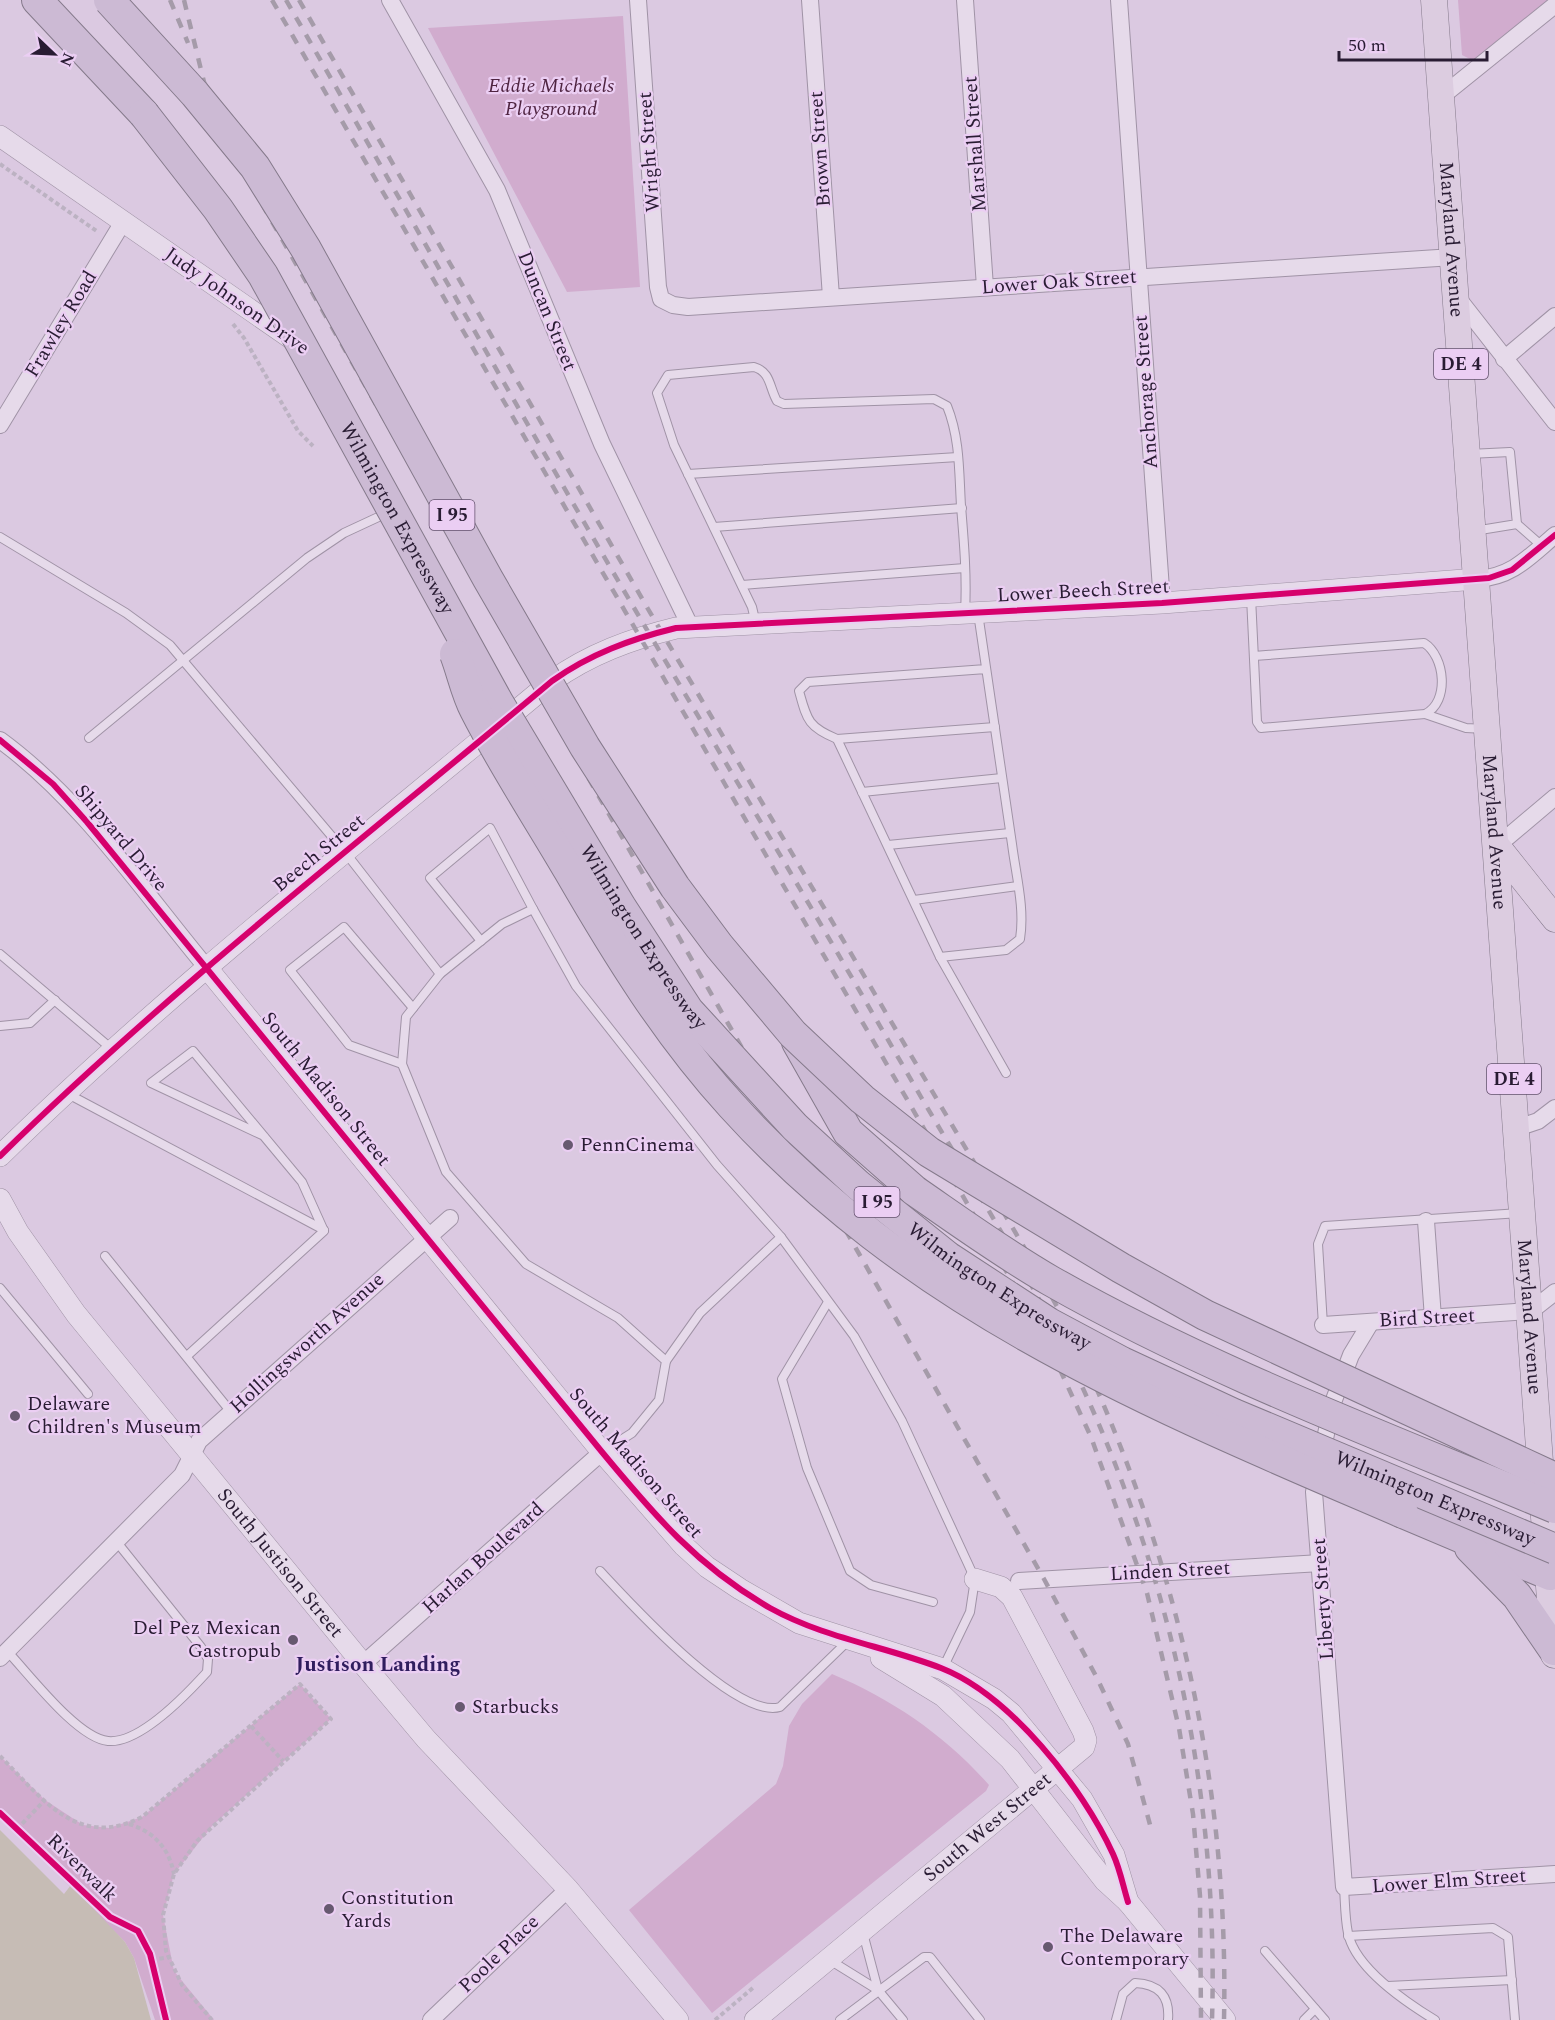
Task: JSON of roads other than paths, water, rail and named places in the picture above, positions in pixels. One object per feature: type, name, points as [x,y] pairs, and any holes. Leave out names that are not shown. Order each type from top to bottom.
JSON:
[{"type":"highway","name":"Wilmington Expressway","points":[[37,0],[144,114],[218,209],[263,275],[433,585],[568,821],[688,1010],[767,1099],[858,1185],[977,1278],[1049,1323],[1553,1567]]},
{"type":"highway","name":"I 95","points":[[109,0],[195,94],[255,167],[306,249],[488,579],[585,747],[675,887],[719,946],[793,1034],[862,1099],[929,1152],[1121,1268],[1205,1315],[1552,1489]]},
{"type":"highway","points":[[433,585],[473,708],[623,963],[660,1018],[708,1079],[776,1152],[837,1207],[899,1255],[974,1307],[1046,1349],[1169,1412],[1462,1539],[1493,1561],[1554,1657]]},
{"type":"highway","points":[[793,1034],[848,1132],[915,1191],[1005,1253],[1089,1301],[1177,1346],[1552,1489]]},
{"type":"highway","points":[[1493,1561],[1553,1567]]},
{"type":"main road","name":"Maryland Avenue","points":[[1434,0],[1523,1213],[1531,1311],[1552,1489],[1554,1657]]},
{"type":"main road","points":[[1497,846],[1555,919]]},
{"type":"street","name":"Duncan Street","points":[[390,0],[497,190],[602,444],[691,628]]},
{"type":"street","name":"Wright Street","points":[[638,0],[658,294],[666,302]]},
{"type":"street","name":"Brown Street","points":[[810,0],[831,297]]},
{"type":"street","name":"Marshall Street","points":[[965,0],[985,287]]},
{"type":"street","name":"Anchorage Street","points":[[1119,0],[1161,603]]},
{"type":"street","points":[[1442,97],[1555,5]]},
{"type":"street","name":"Judy Johnson Drive","points":[[0,136],[117,231],[269,321],[324,364],[516,712]]},
{"type":"street","name":"Frawley Road","points":[[0,425],[117,231]]},
{"type":"street","name":"Lower Oak Street","points":[[666,302],[688,307],[1453,257]]},
{"type":"street","points":[[1456,296],[1503,359],[1555,422]]},
{"type":"street","points":[[1503,359],[1555,316]]},
{"type":"street","points":[[1477,579],[1501,576],[1555,536]]},
{"type":"street","name":"Lower Beech Street","points":[[691,628],[1161,603],[1477,579]]},
{"type":"street","name":"Beech Street","points":[[0,1156],[66,1092],[207,968],[569,669],[633,638],[676,628],[691,628]]},
{"type":"street","name":"Shipyard Drive","points":[[0,740],[33,766],[69,800],[207,968]]},
{"type":"street","points":[[1497,846],[1555,797]]},
{"type":"street","name":"South Madison Street","points":[[207,968],[657,1518],[707,1567],[770,1608],[799,1623],[943,1669],[994,1699],[1011,1713],[1082,1799],[1114,1855],[1128,1902]]},
{"type":"street","points":[[1517,1128],[1538,1121],[1555,1107]]},
{"type":"street","name":"South Justison Street","points":[[0,1199],[18,1232],[76,1314],[363,1664],[426,1739],[568,1889],[678,2020]]},
{"type":"street","name":"Hollingsworth Avenue","points":[[4,1654],[182,1475],[199,1441],[450,1218]]},
{"type":"street","points":[[1426,1221],[1433,1318]]},
{"type":"street","points":[[1531,1311],[1555,1292]]},
{"type":"street","name":"Bird Street","points":[[1323,1325],[1531,1311]]},
{"type":"street","name":"Liberty Street","points":[[1344,1887],[1314,1492],[1332,1405],[1351,1355],[1371,1322]]},
{"type":"street","name":"Harlan Boulevard","points":[[363,1664],[602,1452]]},
{"type":"street","name":"Linden Street","points":[[1019,1581],[1321,1563]]},
{"type":"street","name":"South West Street","points":[[755,2020],[1084,1747],[1086,1740],[1083,1731],[1012,1597],[1002,1587],[975,1579]]},
{"type":"street","name":"South Madison Street","points":[[854,1642],[942,1696],[1010,1759],[1105,1881],[1128,1902],[1224,2020]]},
{"type":"street","name":"Lower Elm Street","points":[[1344,1887],[1555,1874]]},
{"type":"street","name":"Poole Place","points":[[431,2020],[568,1889]]},
{"type":"lane","points":[[756,624],[752,607],[742,585],[674,446],[657,393],[668,375],[754,367],[767,375],[777,401],[784,404],[934,399],[947,406],[956,427],[965,568],[971,613],[986,669],[1023,920],[1020,939],[1006,950],[940,957]]},
{"type":"lane","points":[[1468,454],[1510,452],[1517,524],[1542,546]]},
{"type":"lane","points":[[688,474],[958,457]]},
{"type":"lane","points":[[89,738],[326,543],[403,505]]},
{"type":"lane","points":[[714,527],[962,508]]},
{"type":"lane","points":[[1473,531],[1517,524]]},
{"type":"lane","points":[[0,537],[126,613],[170,645],[345,852],[440,974]]},
{"type":"lane","points":[[742,585],[965,568]]},
{"type":"lane","points":[[1251,597],[1257,722],[1261,728],[1425,714],[1431,711],[1439,695],[1442,673],[1433,648],[1424,642],[1254,656]]},
{"type":"lane","points":[[986,669],[808,682],[799,691],[808,721],[819,731],[837,739],[995,727]]},
{"type":"lane","points":[[1425,714],[1467,728],[1488,729]]},
{"type":"lane","points":[[837,739],[940,957],[1006,1073]]},
{"type":"lane","points":[[862,792],[1002,778]]},
{"type":"lane","points":[[481,941],[430,878],[490,828],[576,986],[717,1165],[781,1238],[854,1335],[902,1420],[975,1579],[970,1612],[943,1669]]},
{"type":"lane","points":[[888,845],[1010,833]]},
{"type":"lane","points":[[914,900],[1018,886]]},
{"type":"lane","points":[[533,909],[502,924],[440,974],[406,1017],[402,1064],[446,1172],[526,1264],[618,1318],[666,1361]]},
{"type":"lane","points":[[402,1064],[349,1045],[290,970],[344,927],[413,1008]]},
{"type":"lane","points":[[0,954],[114,1050]]},
{"type":"lane","points":[[0,1026],[30,1023],[55,1000]]},
{"type":"lane","points":[[264,1136],[151,1083],[193,1051],[264,1136],[302,1182],[324,1231]]},
{"type":"lane","points":[[66,1092],[324,1231]]},
{"type":"lane","points":[[1323,1325],[1318,1244],[1325,1226],[1523,1213]]},
{"type":"lane","points":[[187,1356],[324,1231]]},
{"type":"lane","points":[[602,1452],[632,1433],[659,1400],[666,1361],[700,1313],[781,1238]]},
{"type":"lane","points":[[105,1256],[231,1412]]},
{"type":"lane","points":[[0,1288],[88,1394]]},
{"type":"lane","points":[[828,1302],[782,1379],[807,1468],[850,1571],[871,1584],[933,1602]]},
{"type":"lane","points":[[4,1654],[85,1732],[108,1741],[130,1737],[181,1701],[207,1672],[207,1659],[201,1647],[116,1541]]},
{"type":"lane","points":[[600,1571],[650,1624],[723,1689],[761,1708],[770,1710],[780,1707],[854,1642]]},
{"type":"lane","points":[[1344,1887],[1348,1936],[1361,1959],[1401,1999],[1435,2020]]},
{"type":"lane","points":[[1348,1936],[1493,1928],[1508,1937],[1515,2020]]},
{"type":"lane","points":[[862,1930],[878,1990]]},
{"type":"lane","points":[[1265,1951],[1325,2020]]},
{"type":"lane","points":[[840,2020],[918,1961],[930,1957],[980,2020]]},
{"type":"lane","points":[[827,1959],[878,1990],[903,2020]]},
{"type":"lane","points":[[1388,1986],[1512,1980]]},
{"type":"lane","points":[[1116,2020],[1123,1994],[1135,1983],[1148,1983],[1162,1992],[1166,1998],[1168,2020]]},
{"type":"lane","points":[[1304,2020],[1316,2009]]},
{"type":"railway","points":[[170,0],[188,43]]},
{"type":"railway","points":[[184,0],[204,82],[258,197],[1044,1579],[1097,1678],[1128,1744],[1152,1832]]},
{"type":"railway","points":[[272,0],[1009,1276],[1057,1363],[1091,1437],[1147,1593],[1179,1728],[1193,1814],[1200,1896],[1201,2020]]},
{"type":"railway","points":[[286,0],[620,584],[999,1228],[1037,1295],[1071,1363],[1106,1441],[1136,1520],[1161,1601],[1181,1683],[1197,1766],[1207,1850],[1212,1935],[1212,2020]]},
{"type":"railway","points":[[299,0],[648,609],[1031,1259],[1082,1356],[1116,1436],[1146,1516],[1171,1597],[1191,1680],[1207,1763],[1218,1848],[1223,1933],[1224,2020]]},
{"type":"place","name":"PennCinema","points":[[568,1145]]},
{"type":"place","name":"Delaware Children's Museum","points":[[15,1416]]},
{"type":"place","name":"Del Pez Mexican Gastropub","points":[[293,1640]]},
{"type":"place","name":"Starbucks","points":[[460,1707]]},
{"type":"place","name":"Constitution Yards","points":[[329,1909]]},
{"type":"place","name":"The Delaware Contemporary","points":[[1048,1947]]},
{"type":"district","name":"Justison Landing","points":[[378,1665]]},
{"type":"park label","name":"Eddie Michaels Playground","points":[[551,98]]}]
